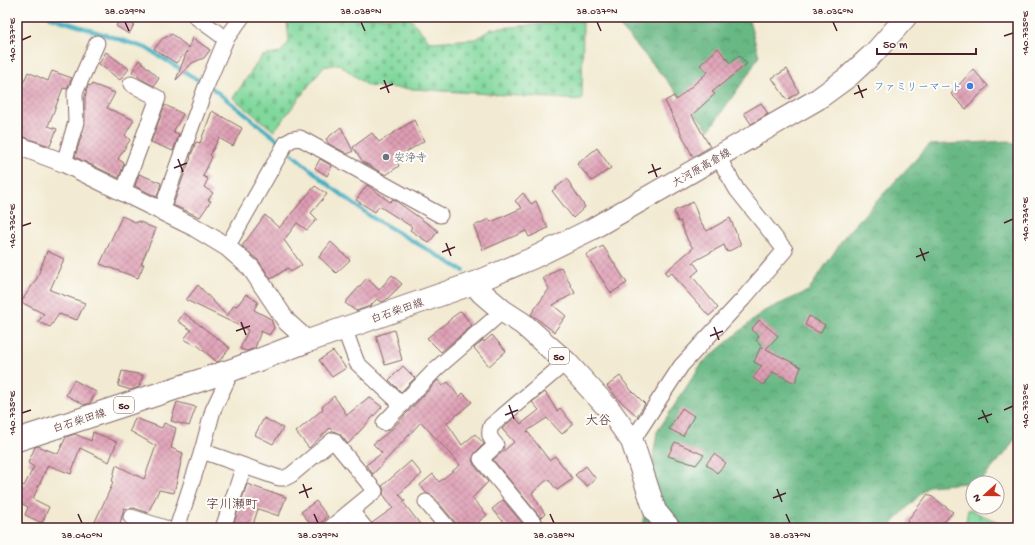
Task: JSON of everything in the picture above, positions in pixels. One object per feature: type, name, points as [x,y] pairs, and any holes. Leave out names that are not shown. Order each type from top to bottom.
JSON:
[{"type":"main road","name":"大河原高倉線","points":[[474,283],[533,258],[592,229],[818,99],[848,77],[876,52],[906,17]]},
{"type":"main road","name":"50","points":[[474,283],[482,293],[503,311],[523,324],[566,362],[609,409],[632,441],[655,511],[669,528]]},
{"type":"main road","name":"白石柴田線","points":[[17,440],[232,370],[344,328],[474,283]]},
{"type":"street","points":[[196,17],[226,39]]},
{"type":"street","points":[[162,211],[205,89],[226,39],[242,17]]},
{"type":"street","points":[[64,163],[76,122],[75,94],[97,43]]},
{"type":"street","points":[[123,192],[158,98],[131,84]]},
{"type":"street","points":[[227,247],[286,143],[293,139],[300,138],[440,215]]},
{"type":"street","points":[[17,145],[64,163],[194,227],[227,247],[251,268],[287,322],[308,341]]},
{"type":"street","points":[[632,441],[681,366],[738,305],[785,250],[737,190],[718,157]]},
{"type":"street","points":[[384,423],[437,368],[503,311]]},
{"type":"street","points":[[344,328],[357,363],[402,405]]},
{"type":"street","points":[[538,528],[481,459],[496,445],[490,438],[490,426],[566,362]]},
{"type":"street","points":[[177,528],[202,451],[213,410],[232,370]]},
{"type":"street","points":[[202,451],[279,478],[285,478],[292,475],[333,440],[375,491],[330,528]]},
{"type":"street","points":[[223,528],[244,466]]},
{"type":"street","points":[[426,502],[448,528]]},
{"type":"street","points":[[351,511],[364,528]]},
{"type":"street","points":[[131,517],[165,528]]},
{"type":"green space","points":[[292,17],[409,17],[430,42],[476,39],[491,29],[583,20],[582,100],[368,86],[339,64],[323,67],[274,131],[233,98],[262,56],[280,53],[289,42],[287,20]]},
{"type":"green space","points":[[604,17],[748,17],[759,56],[747,76],[709,130],[614,19]]},
{"type":"green space","points":[[1010,141],[1018,147],[1018,433],[1007,451],[986,475],[965,475],[965,483],[928,486],[888,528],[642,528],[657,432],[702,363],[764,311],[808,291],[848,232],[929,145]]},
{"type":"green space","points":[[967,515],[982,515],[996,521],[1003,528],[965,528]]},
{"type":"building","points":[[121,17],[138,17],[129,34],[116,26]]},
{"type":"building","points":[[172,34],[189,48],[193,38],[210,50],[204,58],[192,63],[176,80],[187,51],[176,63],[154,49],[162,39]]},
{"type":"building","points":[[718,48],[730,63],[739,55],[747,64],[712,92],[715,94],[692,115],[710,147],[693,157],[665,101],[674,96],[676,100],[708,72],[700,65]]},
{"type":"building","points":[[106,52],[129,69],[120,80],[99,64]]},
{"type":"building","points":[[139,60],[159,78],[154,86],[132,72]]},
{"type":"building","points":[[787,69],[799,92],[787,100],[772,78]]},
{"type":"building","points":[[973,69],[988,86],[966,109],[951,94]]},
{"type":"building","points":[[52,71],[72,78],[67,89],[63,88],[48,126],[57,129],[50,146],[17,135],[17,97],[28,72],[48,81]]},
{"type":"building","points":[[92,84],[115,93],[107,108],[134,120],[125,135],[130,140],[118,159],[124,163],[119,178],[75,157],[85,124],[85,97],[88,85],[91,86]]},
{"type":"building","points":[[761,103],[768,114],[751,124],[744,113]]},
{"type":"building","points":[[165,105],[183,114],[173,132],[179,134],[173,151],[151,142]]},
{"type":"building","points":[[212,111],[242,128],[233,146],[219,138],[210,155],[212,157],[203,176],[208,179],[204,187],[213,193],[208,200],[211,201],[200,217],[173,205],[196,142],[200,143]]},
{"type":"building","points":[[414,120],[424,141],[395,159],[399,166],[386,175],[363,162],[353,147],[372,133],[379,142]]},
{"type":"building","points":[[341,127],[353,151],[348,154],[329,144],[326,139]]},
{"type":"building","points":[[597,148],[611,168],[592,181],[577,164]]},
{"type":"building","points":[[320,159],[332,166],[327,176],[315,168]]},
{"type":"building","points":[[139,174],[161,183],[157,197],[135,186]]},
{"type":"building","points":[[567,179],[585,207],[573,218],[552,191]]},
{"type":"building","points":[[367,185],[390,202],[393,199],[438,231],[429,243],[410,230],[412,227],[379,206],[375,212],[356,200]]},
{"type":"building","points":[[315,186],[327,194],[311,213],[317,219],[307,230],[297,223],[284,240],[302,265],[291,272],[288,268],[271,279],[258,260],[242,246],[265,215],[279,228]]},
{"type":"building","points":[[523,193],[531,204],[536,201],[548,228],[529,237],[526,231],[483,250],[474,226],[489,219],[491,222],[522,208],[515,201]]},
{"type":"building","points":[[693,202],[700,221],[707,231],[730,218],[741,245],[727,252],[724,245],[693,262],[699,270],[692,276],[718,308],[709,316],[672,273],[667,276],[665,272],[693,248],[688,241],[680,221],[678,222],[674,211]]},
{"type":"building","points":[[122,216],[156,229],[141,264],[144,264],[138,278],[100,264]]},
{"type":"building","points":[[331,242],[350,260],[336,273],[319,257]]},
{"type":"building","points":[[603,246],[627,283],[611,293],[586,255]]},
{"type":"building","points":[[47,251],[64,259],[50,290],[85,303],[77,320],[59,314],[50,327],[38,322],[44,314],[21,302],[37,278]]},
{"type":"building","points":[[561,267],[575,293],[553,305],[566,316],[554,332],[531,314],[549,289],[543,278]]},
{"type":"building","points":[[392,275],[402,284],[386,300],[382,302],[377,299],[370,306],[356,311],[345,303],[367,278],[379,290]]},
{"type":"building","points":[[198,285],[227,316],[234,305],[237,306],[246,294],[258,302],[254,310],[271,319],[274,328],[269,335],[261,331],[255,348],[247,351],[240,349],[248,330],[186,300]]},
{"type":"building","points":[[461,311],[472,326],[441,352],[427,338]]},
{"type":"building","points":[[184,313],[230,348],[219,361],[217,362],[196,344],[195,345],[184,339],[191,330],[178,321]]},
{"type":"building","points":[[809,316],[825,325],[820,333],[805,325]]},
{"type":"building","points":[[759,320],[778,336],[766,349],[801,367],[795,383],[773,372],[763,385],[753,378],[762,366],[754,362],[761,346],[764,348],[756,340],[759,336],[751,330]]},
{"type":"building","points":[[394,330],[402,360],[385,365],[376,336]]},
{"type":"building","points":[[492,335],[506,351],[489,366],[474,348],[483,340],[484,342]]},
{"type":"building","points":[[333,351],[346,368],[332,377],[319,360]]},
{"type":"building","points":[[403,366],[415,378],[401,392],[389,380]]},
{"type":"building","points":[[122,371],[143,375],[139,387],[131,390],[118,386]]},
{"type":"building","points":[[620,376],[629,388],[645,404],[637,416],[618,399],[607,386]]},
{"type":"building","points":[[74,380],[96,392],[90,403],[84,405],[66,395]]},
{"type":"building","points":[[438,380],[442,386],[448,382],[459,397],[463,393],[472,402],[447,423],[462,445],[475,434],[484,444],[475,453],[472,460],[474,465],[488,482],[472,498],[487,515],[471,528],[457,528],[455,522],[433,496],[426,493],[420,485],[433,474],[439,482],[460,465],[421,422],[373,474],[366,465],[382,453],[373,444],[392,429]]},
{"type":"building","points":[[545,392],[557,411],[560,408],[573,424],[562,434],[547,418],[527,431],[549,460],[555,456],[573,479],[557,490],[548,479],[532,493],[545,514],[541,518],[493,460],[514,442],[502,429],[515,417],[521,424],[539,410],[532,402]]},
{"type":"building","points":[[334,396],[347,415],[369,397],[382,407],[348,444],[340,434],[330,428],[309,448],[296,432],[323,409],[322,407]]},
{"type":"building","points":[[177,402],[196,407],[189,426],[171,421]]},
{"type":"building","points":[[682,408],[694,416],[683,436],[669,429]]},
{"type":"building","points":[[135,418],[162,428],[164,423],[176,428],[171,448],[183,453],[174,493],[159,490],[148,513],[134,508],[124,508],[119,528],[92,528],[113,483],[116,465],[144,479],[156,446],[130,431]]},
{"type":"building","points":[[264,418],[283,428],[273,444],[255,435]]},
{"type":"building","points":[[93,432],[117,442],[109,462],[80,448],[71,474],[48,465],[33,499],[49,507],[42,523],[25,515],[28,507],[17,501],[17,482],[24,486],[34,467],[28,463],[35,447],[38,446],[58,454],[66,437],[75,434],[91,441]]},
{"type":"building","points":[[675,442],[704,455],[696,465],[668,456]]},
{"type":"building","points":[[714,454],[726,463],[717,473],[706,464]]},
{"type":"building","points":[[411,461],[422,474],[399,494],[405,501],[403,502],[423,528],[374,528],[372,523],[393,508],[383,494],[384,490],[382,486]]},
{"type":"building","points":[[586,466],[596,479],[587,486],[575,475]]},
{"type":"building","points":[[247,484],[286,497],[279,516],[258,509],[252,528],[232,528]]},
{"type":"building","points":[[928,494],[953,512],[939,528],[911,528],[907,521]]},
{"type":"building","points":[[503,500],[526,528],[509,528],[492,509]]},
{"type":"building","points":[[316,501],[328,517],[314,528],[301,512]]},
{"type":"waterway","points":[[50,17],[146,48],[198,80]]},
{"type":"waterway","points":[[212,88],[279,141]]},
{"type":"waterway","points":[[291,153],[330,186],[370,216],[464,271]]},
{"type":"place","name":"ファミリーマート","points":[[970,86]]},
{"type":"place","name":"安浄寺","points":[[386,157]]},
{"type":"district","name":"大谷","points":[[598,419]]},
{"type":"district","name":"字川瀬町","points":[[232,503]]}]
